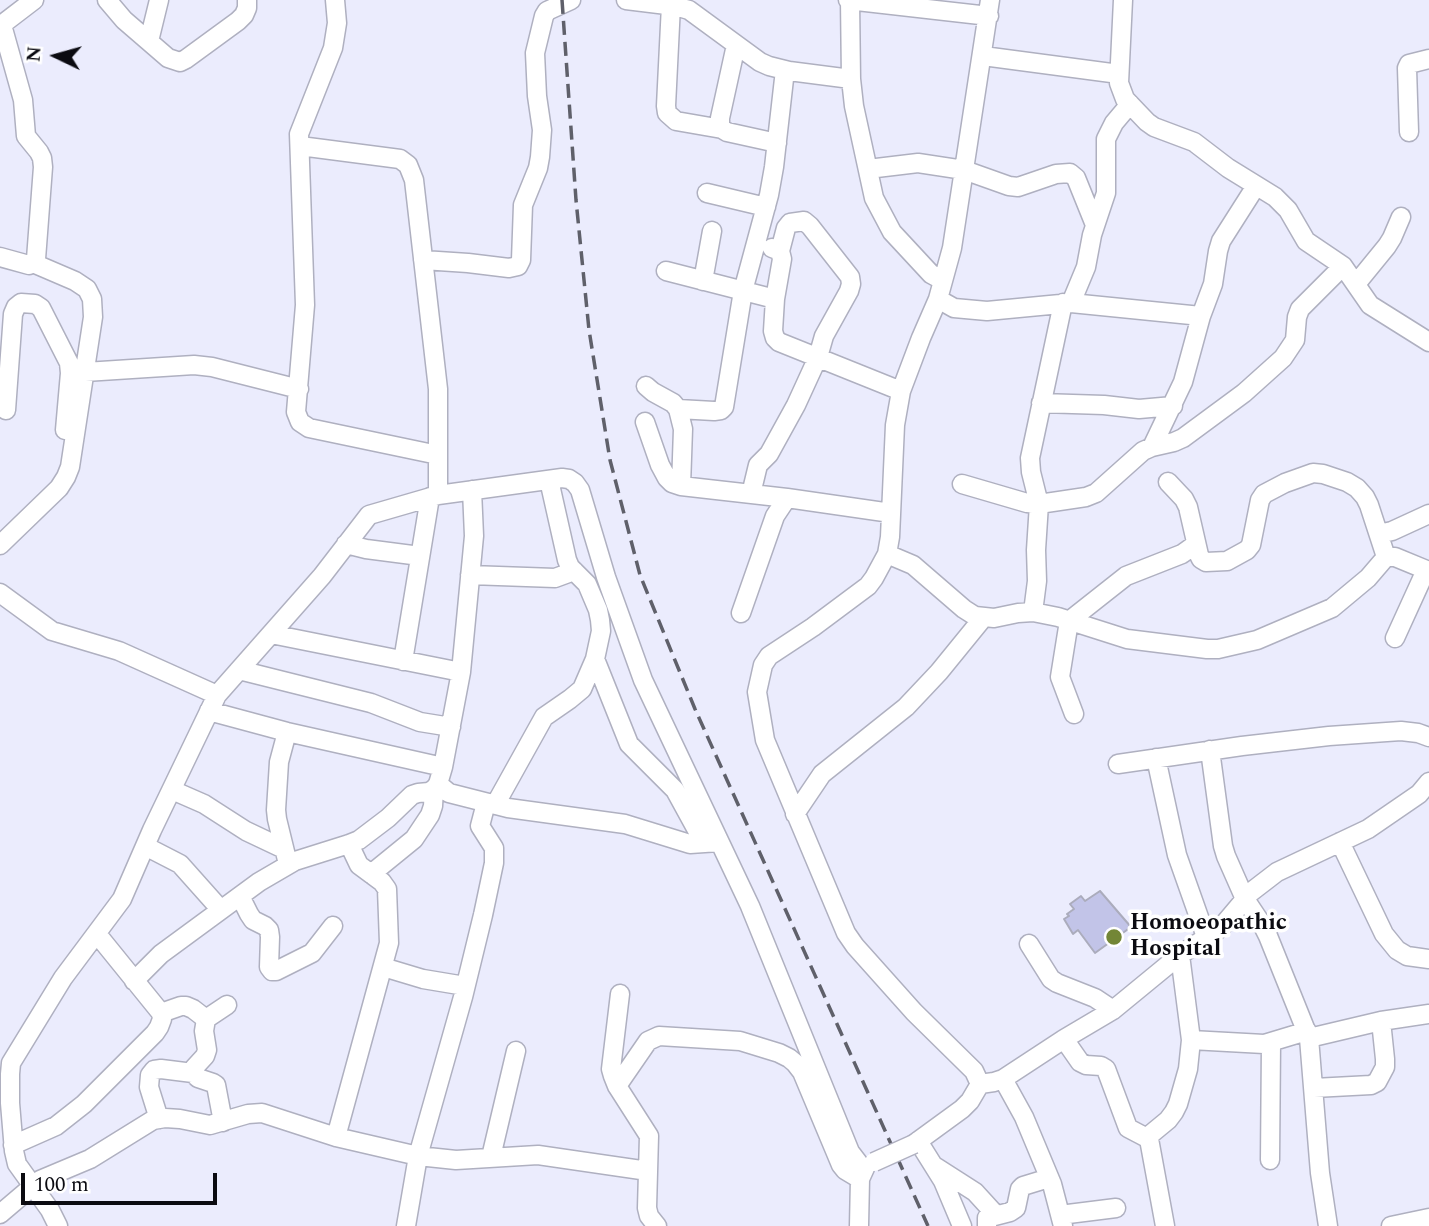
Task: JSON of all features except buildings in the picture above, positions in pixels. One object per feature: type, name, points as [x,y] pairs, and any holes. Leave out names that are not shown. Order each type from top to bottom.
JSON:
[{"type":"street","points":[[33,263],[37,250],[42,158],[26,136],[23,100],[1,26],[34,0]]},
{"type":"street","points":[[107,0],[124,20],[168,58],[180,62],[239,21],[247,9],[247,0]]},
{"type":"street","points":[[149,41],[159,0]]},
{"type":"street","points":[[335,0],[337,23],[333,48],[299,134],[305,305],[296,412],[300,422],[309,428],[438,455]]},
{"type":"street","points":[[626,0],[690,10],[760,62],[785,70],[851,79]]},
{"type":"street","points":[[617,1086],[648,1041],[659,1036],[740,1041],[779,1053],[789,1058],[802,1072],[841,1165],[866,1170],[916,1142],[962,1109],[980,1084],[974,1071],[921,1020],[846,933],[764,734],[757,692],[763,665],[769,656],[868,586],[887,554],[895,425],[901,391],[920,338],[938,299],[953,248],[990,8],[849,0],[854,106],[874,198],[892,232],[931,274],[943,280]]},
{"type":"street","points":[[1123,0],[1119,74],[1121,91],[1130,104],[1154,127],[1194,142],[1228,168],[1283,203],[1306,241],[1343,266],[1370,305],[1429,342]]},
{"type":"street","points":[[424,260],[509,268],[518,266],[521,260],[523,205],[541,157],[542,131],[535,53],[544,16],[561,2]]},
{"type":"street","points":[[671,5],[667,113],[677,121],[777,143]]},
{"type":"street","points":[[722,129],[719,118],[736,45]]},
{"type":"street","points":[[982,56],[1119,74]]},
{"type":"street","points":[[1409,132],[1407,68],[1409,64],[1429,59]]},
{"type":"street","points":[[678,409],[714,411],[724,407],[743,291],[766,207],[777,143],[785,70]]},
{"type":"street","points":[[1033,612],[1037,581],[1039,504],[1030,458],[1041,402],[1067,303],[1086,267],[1095,225],[1106,193],[1106,139],[1114,123],[1130,104]]},
{"type":"street","points":[[300,146],[400,159],[408,165],[414,180],[438,389],[438,455],[435,496],[421,556],[403,661]]},
{"type":"street","points":[[868,169],[918,163],[964,170],[1018,187],[1056,174],[1070,173],[1076,178],[1095,225]]},
{"type":"street","points":[[1152,447],[1183,382],[1201,316],[1213,284],[1221,241],[1256,186]]},
{"type":"street","points":[[708,193],[766,207]]},
{"type":"street","points":[[1356,284],[1387,246],[1401,217]]},
{"type":"street","points":[[751,494],[758,465],[769,454],[796,405],[818,357],[824,336],[851,284],[850,277],[810,226],[804,221],[790,223],[780,251],[782,260],[775,299],[775,338],[779,342],[818,357],[901,391]]},
{"type":"street","points":[[703,281],[712,231]]},
{"type":"street","points":[[757,243],[780,251]]},
{"type":"street","points":[[0,257],[24,264],[33,263],[75,281],[87,289],[92,299],[93,317],[70,467],[59,488],[0,545]]},
{"type":"street","points":[[962,484],[1014,500],[1039,504],[1091,496],[1143,451],[1183,438],[1244,393],[1283,358],[1297,337],[1297,317],[1300,309],[1343,266]]},
{"type":"street","points":[[666,271],[775,299]]},
{"type":"street","points":[[938,299],[954,308],[987,311],[1067,303],[1201,316]]},
{"type":"street","points":[[6,410],[13,314],[21,303],[36,304],[41,308],[69,363],[65,432],[73,446]]},
{"type":"street","points":[[85,372],[194,365],[299,389]]},
{"type":"street","points":[[646,386],[678,409],[683,429],[681,486]]},
{"type":"street","points":[[1041,402],[1139,409],[1173,406]]},
{"type":"street","points":[[645,422],[660,464],[672,483],[891,513]]},
{"type":"street","points":[[1168,482],[1188,507],[1199,555],[1206,562],[1227,561],[1241,555],[1251,545],[1258,506],[1264,494],[1313,474],[1347,482],[1365,497],[1386,557]]},
{"type":"street","points":[[58,1226],[50,1210],[17,1164],[5,1085],[11,1063],[63,978],[122,899],[217,695],[322,576],[369,515],[435,496],[472,490],[549,480],[569,479],[575,483],[580,490],[606,577],[643,680],[683,761],[712,843]]},
{"type":"street","points":[[406,1226],[418,1156],[465,986],[494,863],[494,848],[480,826],[544,717],[582,688],[595,659],[601,631],[598,610],[587,584],[570,567],[567,560],[549,480]]},
{"type":"street","points":[[371,874],[414,839],[433,806],[461,672],[474,536],[472,490]]},
{"type":"street","points":[[740,613],[775,516],[787,498]]},
{"type":"street","points":[[1379,534],[1429,514]]},
{"type":"street","points":[[346,544],[421,556]]},
{"type":"street","points":[[1074,714],[1060,677],[1069,621],[1126,576],[1182,554],[1196,544]]},
{"type":"street","points":[[887,554],[913,565],[975,616],[994,618],[1033,612],[1127,639],[1218,649],[1257,640],[1332,608],[1368,578],[1386,557],[1395,557],[1428,570],[1395,638]]},
{"type":"street","points":[[470,575],[555,578],[574,571]]},
{"type":"street","points":[[0,593],[52,631],[119,652],[217,695]]},
{"type":"street","points":[[795,814],[822,774],[906,708],[983,618]]},
{"type":"street","points":[[271,634],[461,672]]},
{"type":"street","points":[[595,659],[629,744],[675,790],[712,843],[750,906],[850,1152],[866,1170],[861,1223]]},
{"type":"street","points":[[239,670],[372,703],[420,722],[451,727]]},
{"type":"street","points":[[209,711],[287,732],[438,780],[449,793],[508,808],[625,824],[682,842],[712,843]]},
{"type":"street","points":[[1118,764],[1329,736],[1401,731],[1429,737]]},
{"type":"street","points":[[286,856],[277,819],[276,797],[279,762],[287,732]]},
{"type":"street","points":[[1210,750],[1223,846],[1245,899],[1268,936],[1308,1035],[1319,1161],[1328,1226]]},
{"type":"street","points":[[1156,758],[1177,855],[1206,937]]},
{"type":"street","points":[[134,981],[161,954],[240,896],[286,856],[349,844],[378,827],[412,795],[438,780]]},
{"type":"street","points":[[172,790],[204,804],[286,856]]},
{"type":"street","points":[[980,1084],[1003,1079],[1113,1010],[1180,955],[1224,924],[1251,892],[1277,872],[1368,829],[1426,791]]},
{"type":"street","points":[[1340,842],[1384,934],[1397,950],[1407,956],[1429,959]]},
{"type":"street","points":[[336,1138],[389,943],[386,886],[359,865],[349,844]]},
{"type":"street","points":[[145,846],[180,863],[221,910]]},
{"type":"street","points":[[240,896],[249,915],[269,930],[269,967],[272,971],[312,953],[333,926]]},
{"type":"street","points":[[13,1144],[57,1126],[84,1104],[159,1027],[161,1013],[97,934]]},
{"type":"street","points":[[1029,944],[1046,975],[1056,983],[1095,998],[1113,1010]]},
{"type":"street","points":[[1165,1226],[1149,1139],[1151,1134],[1168,1120],[1178,1104],[1188,1069],[1191,1040],[1180,955]]},
{"type":"street","points":[[383,967],[423,979],[465,986]]},
{"type":"street","points":[[620,994],[612,1076],[649,1136],[647,1208],[649,1216],[657,1226]]},
{"type":"street","points":[[193,1073],[207,1050],[204,1031],[206,1019],[227,1005]]},
{"type":"street","points":[[161,1013],[186,1006],[206,1019]]},
{"type":"street","points":[[1191,1040],[1264,1044],[1429,1014]]},
{"type":"street","points":[[1314,1088],[1371,1085],[1377,1082],[1385,1067],[1381,1021]]},
{"type":"street","points":[[1064,1039],[1080,1062],[1106,1069],[1128,1128],[1149,1139]]},
{"type":"street","points":[[1270,1160],[1271,1043]]},
{"type":"street","points":[[491,1157],[516,1051]]},
{"type":"street","points":[[159,1119],[149,1087],[150,1075],[160,1069],[193,1073],[198,1078],[216,1085],[223,1122]]},
{"type":"street","points":[[1003,1079],[1024,1117],[1055,1192],[1061,1220],[1116,1208]]},
{"type":"street","points":[[0,1214],[46,1177],[90,1159],[153,1121],[173,1118],[210,1125],[248,1114],[262,1113],[336,1138],[418,1156],[456,1160],[538,1155],[648,1171]]},
{"type":"street","points":[[916,1142],[936,1167],[962,1226]]},
{"type":"street","points":[[936,1167],[975,1192],[991,1220],[1016,1208],[1023,1185],[1049,1178]]},
{"type":"street","points":[[1391,1226],[1429,1218]]},
{"type":"railway","points":[[562,0],[576,200],[589,330],[610,460],[640,575],[695,709],[928,1226]]},
{"type":"place","name":"Homoeopathic Hospital","points":[[1114,937]]}]
